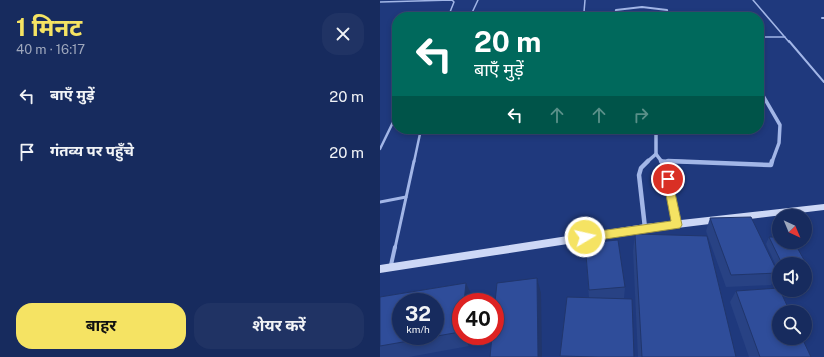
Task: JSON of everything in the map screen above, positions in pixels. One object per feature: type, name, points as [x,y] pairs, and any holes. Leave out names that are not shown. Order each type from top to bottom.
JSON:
[{"type":"street","points":[[616,12],[616,10],[623,8],[660,8],[667,10],[667,12]]},
{"type":"street","points":[[661,161],[771,165],[779,143],[780,125],[764,97]]},
{"type":"street","points":[[656,134],[656,154],[665,167],[676,225]]},
{"type":"street","points":[[645,228],[639,175],[641,168],[656,154]]},
{"type":"street","points":[[380,269],[645,228],[824,207]]},
{"type":"lane","points":[[380,2],[452,0],[454,2],[450,12]]},
{"type":"lane","points":[[472,12],[478,0]]},
{"type":"lane","points":[[584,12],[586,0]]},
{"type":"lane","points":[[753,0],[763,12]]},
{"type":"lane","points":[[764,13],[824,82]]},
{"type":"lane","points":[[764,37],[785,37]]},
{"type":"lane","points":[[380,149],[391,125]]},
{"type":"lane","points":[[391,267],[420,134]]},
{"type":"lane","points":[[380,202],[406,197]]},
{"type":"building","points":[[751,217],[772,261],[772,273],[731,275],[710,218]]},
{"type":"building","points":[[635,234],[707,236],[736,357],[642,357]]},
{"type":"building","points":[[618,240],[625,287],[589,290],[585,243]]},
{"type":"building","points":[[775,249],[798,249],[802,257],[779,257]]},
{"type":"building","points":[[537,278],[538,357],[490,357],[491,345],[504,345],[504,293],[496,293],[497,283]]},
{"type":"building","points":[[466,283],[465,293],[452,293],[452,333],[444,335],[444,293],[405,293]]},
{"type":"building","points":[[772,288],[772,297],[783,297],[787,305],[772,305],[772,345],[805,345],[811,357],[760,357],[736,291]]},
{"type":"building","points":[[392,295],[392,344],[380,346],[380,297]]},
{"type":"building","points":[[567,297],[632,299],[634,357],[560,356]]},
{"type":"route","points":[[585,237],[676,225],[668,179]]}]
